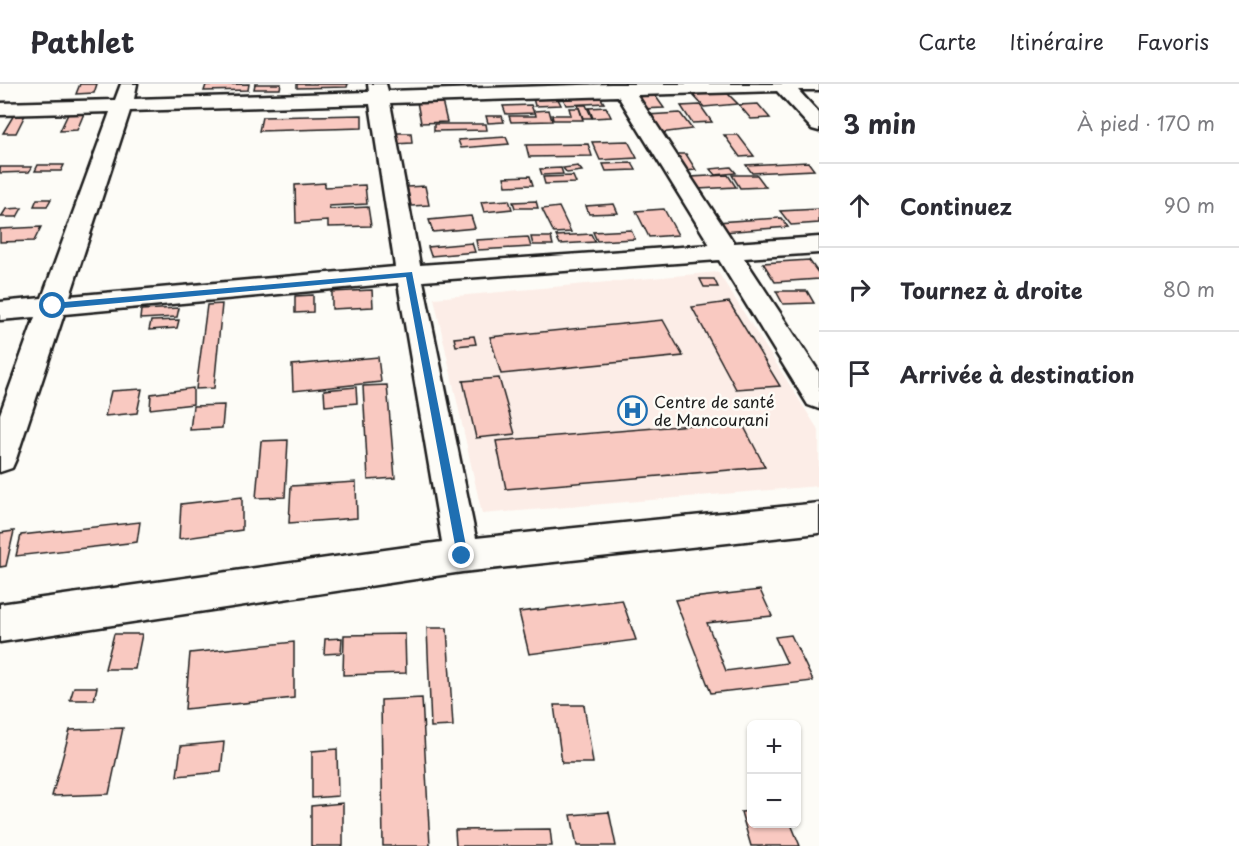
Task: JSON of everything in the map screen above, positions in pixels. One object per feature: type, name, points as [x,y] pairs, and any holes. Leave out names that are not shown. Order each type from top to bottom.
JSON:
[{"type":"street","points":[[0,109],[127,95],[819,84]]},
{"type":"street","points":[[782,85],[819,125]]},
{"type":"street","points":[[622,87],[730,253],[819,397]]},
{"type":"street","points":[[378,90],[409,274],[462,556]]},
{"type":"street","points":[[0,459],[127,95]]},
{"type":"street","points":[[0,311],[409,274],[819,245]]},
{"type":"street","points":[[0,623],[462,556],[819,518]]},
{"type":"shaded area","name":"Centre de santé de Mancourani","points":[[718,272],[819,431],[819,486],[482,514],[434,298]]},
{"type":"building","points":[[80,84],[97,84],[94,93],[76,94]]},
{"type":"building","points":[[249,84],[248,90],[204,91],[206,85]]},
{"type":"building","points":[[255,84],[281,84],[280,89],[254,89]]},
{"type":"building","points":[[297,84],[348,84],[347,87],[297,88]]},
{"type":"building","points":[[726,92],[738,104],[704,107],[693,95]]},
{"type":"building","points":[[654,94],[664,108],[640,109],[632,95]]},
{"type":"building","points":[[599,95],[604,103],[566,105],[562,96]]},
{"type":"building","points":[[557,97],[561,105],[535,106],[533,98]]},
{"type":"building","points":[[442,101],[447,122],[421,123],[417,102]]},
{"type":"building","points":[[758,104],[770,118],[751,119],[739,105]]},
{"type":"building","points":[[531,105],[534,113],[506,114],[503,106]]},
{"type":"building","points":[[578,105],[586,105],[592,118],[583,118]]},
{"type":"building","points":[[700,105],[712,122],[692,123],[681,106]]},
{"type":"building","points":[[606,107],[611,117],[593,118],[589,108]]},
{"type":"building","points":[[569,108],[579,108],[583,120],[553,120],[552,115],[571,115]]},
{"type":"building","points":[[549,110],[552,121],[511,122],[509,116],[536,116],[535,111]]},
{"type":"building","points":[[85,111],[77,130],[60,131],[69,112]]},
{"type":"building","points":[[15,113],[26,113],[16,133],[3,133]]},
{"type":"building","points":[[680,113],[692,129],[660,133],[647,115]]},
{"type":"building","points":[[362,115],[362,128],[259,131],[262,117]]},
{"type":"building","points":[[486,116],[502,116],[504,122],[488,123]]},
{"type":"building","points":[[434,124],[486,124],[487,130],[434,131]]},
{"type":"building","points":[[394,133],[411,133],[412,143],[394,144]]},
{"type":"building","points":[[724,135],[738,135],[754,156],[740,157]]},
{"type":"building","points":[[506,137],[509,144],[461,148],[458,140]]},
{"type":"building","points":[[628,141],[637,158],[600,160],[592,142]]},
{"type":"building","points":[[588,144],[592,156],[529,157],[526,145]]},
{"type":"building","points":[[671,154],[686,154],[696,170],[682,171]]},
{"type":"building","points":[[808,162],[814,170],[752,173],[746,165]]},
{"type":"building","points":[[632,163],[636,170],[606,171],[603,164]]},
{"type":"building","points":[[38,165],[64,165],[61,171],[35,171]]},
{"type":"building","points":[[578,166],[582,171],[567,173],[563,168]]},
{"type":"building","points":[[0,167],[32,167],[29,172],[0,173]]},
{"type":"building","points":[[731,167],[736,173],[715,175],[710,169]]},
{"type":"building","points":[[561,168],[563,174],[542,175],[540,169]]},
{"type":"building","points":[[728,175],[736,187],[698,189],[691,177]]},
{"type":"building","points":[[732,175],[757,175],[766,187],[740,188]]},
{"type":"building","points":[[530,176],[533,185],[506,186],[504,177]]},
{"type":"building","points":[[573,176],[576,183],[545,184],[543,177]]},
{"type":"building","points":[[325,183],[325,187],[365,185],[367,204],[329,206],[330,209],[368,207],[371,226],[328,227],[328,221],[296,223],[295,185]]},
{"type":"building","points":[[425,186],[429,205],[411,206],[407,187]]},
{"type":"building","points":[[37,199],[51,199],[47,206],[34,206]]},
{"type":"building","points":[[509,200],[512,209],[484,212],[481,202]]},
{"type":"building","points":[[536,201],[538,208],[515,208],[513,202]]},
{"type":"building","points":[[614,204],[618,213],[589,214],[586,206]]},
{"type":"building","points":[[559,207],[571,232],[554,233],[542,209]]},
{"type":"building","points":[[22,208],[17,217],[1,217],[6,209]]},
{"type":"building","points":[[664,209],[678,235],[649,237],[636,211]]},
{"type":"building","points":[[819,209],[819,223],[791,225],[780,211]]},
{"type":"building","points":[[471,216],[475,228],[433,232],[429,220]]},
{"type":"building","points":[[781,218],[788,227],[723,232],[716,222]]},
{"type":"building","points":[[41,227],[34,241],[0,242],[0,229]]},
{"type":"building","points":[[631,230],[635,239],[597,241],[593,232]]},
{"type":"building","points":[[591,234],[595,242],[560,244],[556,236]]},
{"type":"building","points":[[528,237],[531,247],[478,250],[476,240]]},
{"type":"building","points":[[531,237],[551,237],[553,245],[533,245]]},
{"type":"building","points":[[472,243],[475,252],[431,256],[428,247]]},
{"type":"building","points":[[809,260],[819,274],[819,279],[775,282],[763,263]]},
{"type":"building","points":[[700,279],[714,279],[718,287],[704,287]]},
{"type":"building","points":[[372,290],[373,307],[332,309],[332,292]]},
{"type":"building","points":[[776,291],[807,291],[814,303],[783,304]]},
{"type":"building","points":[[313,295],[313,312],[295,313],[295,296]]},
{"type":"building","points":[[729,302],[780,386],[736,389],[692,307]]},
{"type":"building","points":[[222,304],[214,388],[196,389],[207,305]]},
{"type":"building","points":[[179,308],[177,317],[140,319],[141,310]]},
{"type":"building","points":[[179,320],[177,328],[149,330],[151,321]]},
{"type":"building","points":[[663,320],[683,356],[501,374],[490,337]]},
{"type":"building","points":[[474,336],[476,344],[456,346],[454,338]]},
{"type":"building","points":[[378,357],[381,382],[293,391],[292,365]]},
{"type":"building","points":[[499,378],[515,434],[476,438],[463,381]]},
{"type":"building","points":[[387,385],[395,478],[368,480],[363,386]]},
{"type":"building","points":[[356,387],[357,403],[325,406],[324,390]]},
{"type":"building","points":[[193,388],[193,404],[150,409],[151,394]]},
{"type":"building","points":[[142,389],[137,413],[105,416],[111,391]]},
{"type":"building","points":[[224,405],[222,428],[190,430],[193,406]]},
{"type":"building","points":[[741,421],[765,467],[506,489],[496,441]]},
{"type":"building","points":[[288,440],[285,497],[256,498],[261,441]]},
{"type":"building","points":[[356,482],[357,518],[289,523],[291,486]]},
{"type":"building","points":[[242,497],[242,530],[179,539],[181,504]]},
{"type":"building","points":[[140,522],[137,542],[16,556],[21,535]]},
{"type":"building","points":[[14,531],[6,566],[0,567],[0,533]]},
{"type":"building","points":[[760,590],[772,616],[707,623],[726,671],[787,663],[775,637],[791,635],[813,681],[711,693],[675,600]]},
{"type":"building","points":[[622,600],[636,640],[529,654],[519,612]]},
{"type":"building","points":[[427,628],[447,628],[453,726],[431,727]]},
{"type":"building","points":[[114,634],[142,634],[135,669],[105,669]]},
{"type":"building","points":[[405,634],[406,673],[343,675],[344,635]]},
{"type":"building","points":[[342,638],[341,653],[324,654],[325,639]]},
{"type":"building","points":[[294,642],[294,698],[185,709],[190,653]]},
{"type":"building","points":[[74,687],[97,687],[94,700],[70,700]]},
{"type":"building","points":[[422,698],[430,846],[383,846],[381,700]]},
{"type":"building","points":[[554,705],[584,705],[593,763],[562,763]]},
{"type":"building","points":[[123,728],[109,794],[52,796],[70,730]]},
{"type":"building","points":[[224,742],[221,772],[177,776],[181,746]]},
{"type":"building","points":[[337,749],[338,796],[312,798],[312,751]]},
{"type":"building","points":[[343,803],[343,846],[311,846],[311,806]]},
{"type":"building","points":[[747,811],[747,828],[793,828],[800,846],[751,846],[741,812]]},
{"type":"building","points":[[609,812],[616,846],[577,846],[571,815]]},
{"type":"building","points":[[550,829],[552,846],[456,846],[455,830]]},
{"type":"place","name":"Centre de santé de Mancourani","points":[[633,411]]},
{"type":"route","points":[[53,306],[409,274],[462,556]]}]
